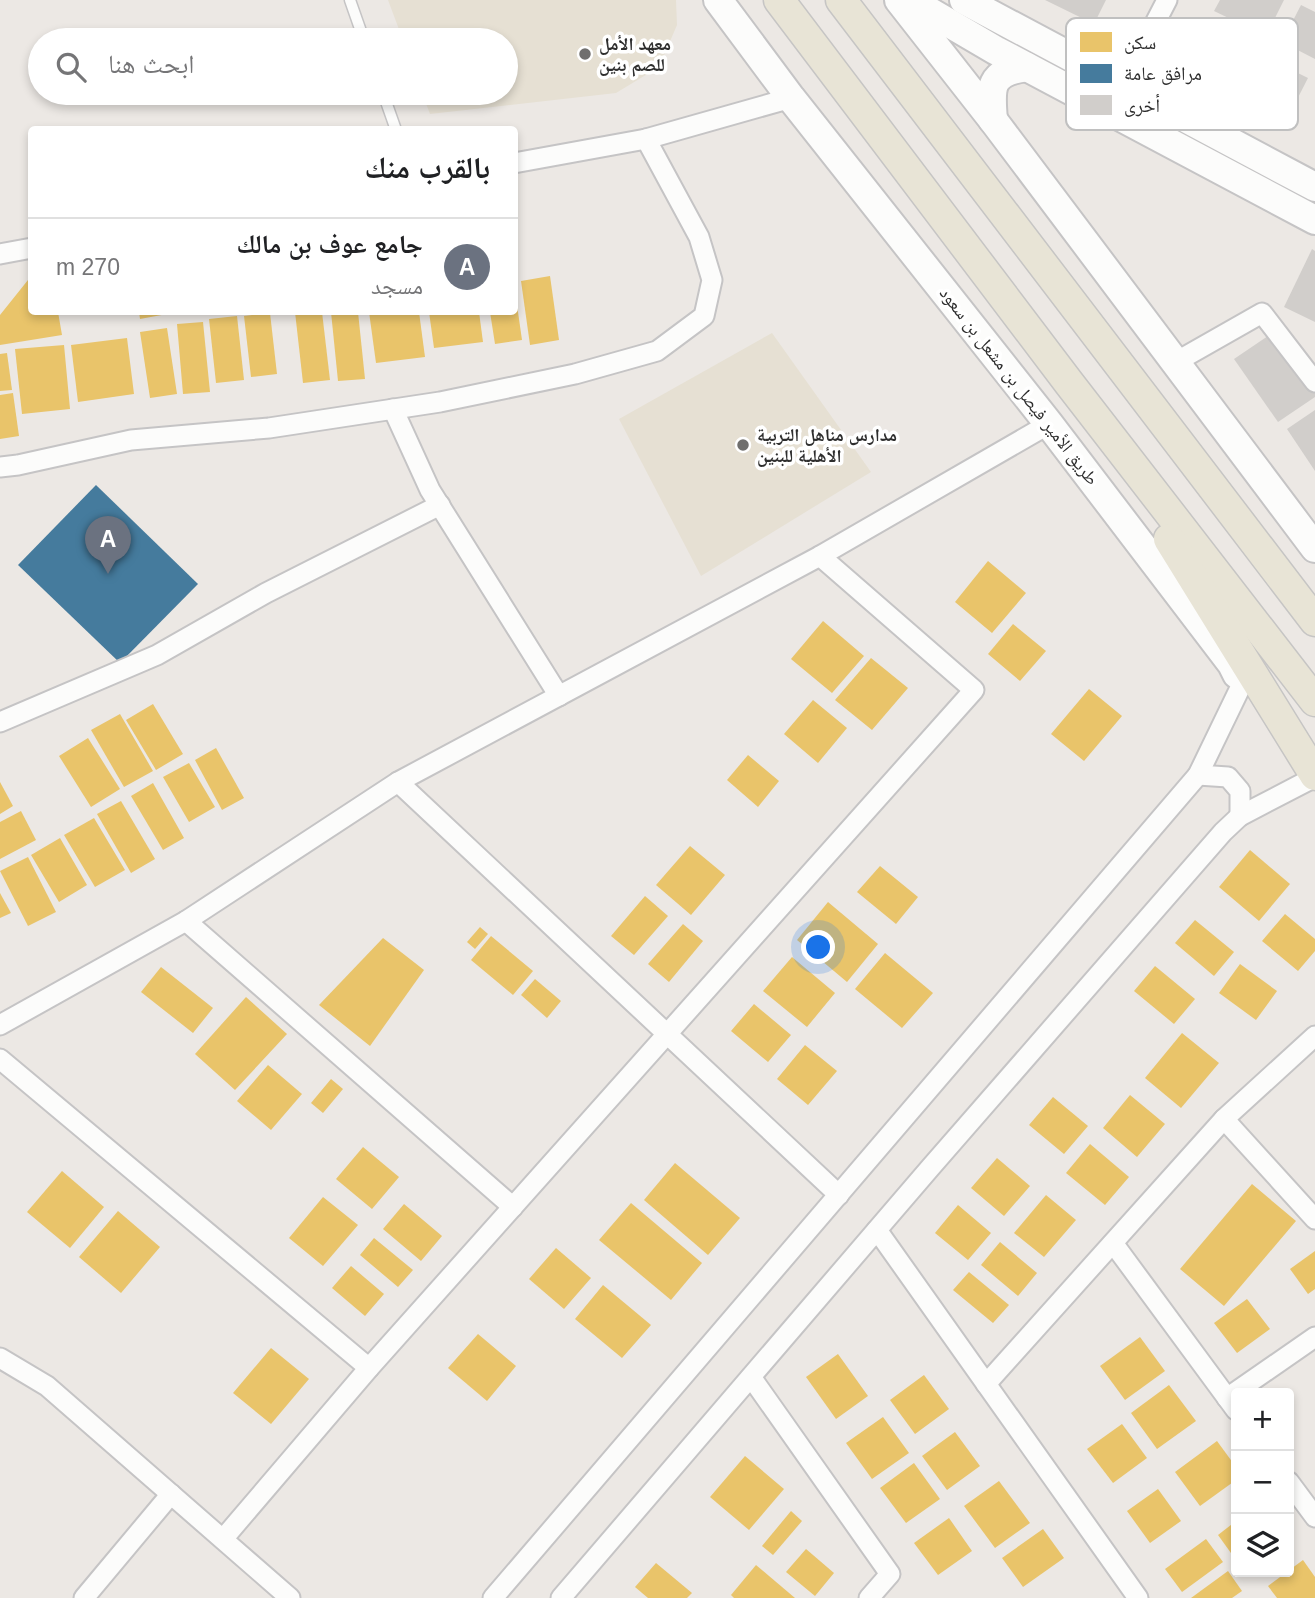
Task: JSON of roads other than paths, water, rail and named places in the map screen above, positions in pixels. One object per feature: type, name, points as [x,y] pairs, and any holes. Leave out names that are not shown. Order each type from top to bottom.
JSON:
[{"type":"main road","name":"طريق الأمير فيصل بن مشعل بن سعود","points":[[718,0],[791,98],[1049,424],[1232,664],[1242,684],[1315,776]]},
{"type":"main road","points":[[766,0],[833,71]]},
{"type":"main road","points":[[779,0],[1069,383],[1315,701]]},
{"type":"main road","points":[[841,0],[1315,621]]},
{"type":"main road","points":[[847,0],[867,34]]},
{"type":"main road","points":[[964,0],[1066,55]]},
{"type":"main road","points":[[918,7],[1066,88]]},
{"type":"main road","points":[[918,7],[993,120],[1315,548]]},
{"type":"main road","points":[[993,120],[990,92],[1000,75],[1016,68],[1027,67]]},
{"type":"main road","points":[[1146,130],[1315,219]]},
{"type":"main road","points":[[1208,130],[1315,187]]},
{"type":"main road","points":[[1069,383],[1315,776]]},
{"type":"street","points":[[1158,18],[1167,0]]},
{"type":"street","points":[[518,162],[646,139],[791,98]]},
{"type":"street","points":[[0,467],[131,440],[269,428],[440,402],[575,374],[657,351],[704,316],[712,280],[699,237],[646,139]]},
{"type":"street","points":[[0,254],[28,249]]},
{"type":"street","points":[[1174,363],[1262,313],[1315,382]]},
{"type":"street","points":[[393,409],[430,490],[559,696]]},
{"type":"street","points":[[0,1025],[186,921],[398,782],[820,556],[1049,424]]},
{"type":"street","points":[[0,722],[157,655],[266,593],[440,505]]},
{"type":"street","points":[[223,1539],[369,1368],[974,690],[820,556]]},
{"type":"street","points":[[493,1598],[1198,775],[1242,684]]},
{"type":"street","points":[[1198,775],[1228,776],[1240,791],[1240,816]]},
{"type":"street","points":[[561,1598],[1223,832],[1240,816],[1315,776]]},
{"type":"street","points":[[398,782],[839,1195]]},
{"type":"street","points":[[186,921],[513,1207]]},
{"type":"street","points":[[986,1384],[1224,1119],[1315,1036]]},
{"type":"street","points":[[0,1059],[369,1368]]},
{"type":"street","points":[[1224,1119],[1315,1219]]},
{"type":"street","points":[[877,1230],[1138,1598]]},
{"type":"street","points":[[1112,1243],[1231,1403]]},
{"type":"street","points":[[1252,1388],[1315,1337]]},
{"type":"street","points":[[0,1358],[47,1386],[290,1598]]},
{"type":"street","points":[[751,1377],[890,1574],[869,1598]]},
{"type":"street","points":[[1294,1489],[1315,1517]]},
{"type":"street","points":[[84,1598],[171,1494]]},
{"type":"lane","points":[[350,0],[360,28]]},
{"type":"lane","points":[[387,105],[395,126]]},
{"type":"place","name":"معهد الأمل للصم بنين","points":[[585,54]]},
{"type":"place","name":"مدارس مناهل التربية الأهلية للبنين","points":[[743,445]]},
{"type":"place","name":"جامع عوف بن مالك","points":[[108,574]]}]
